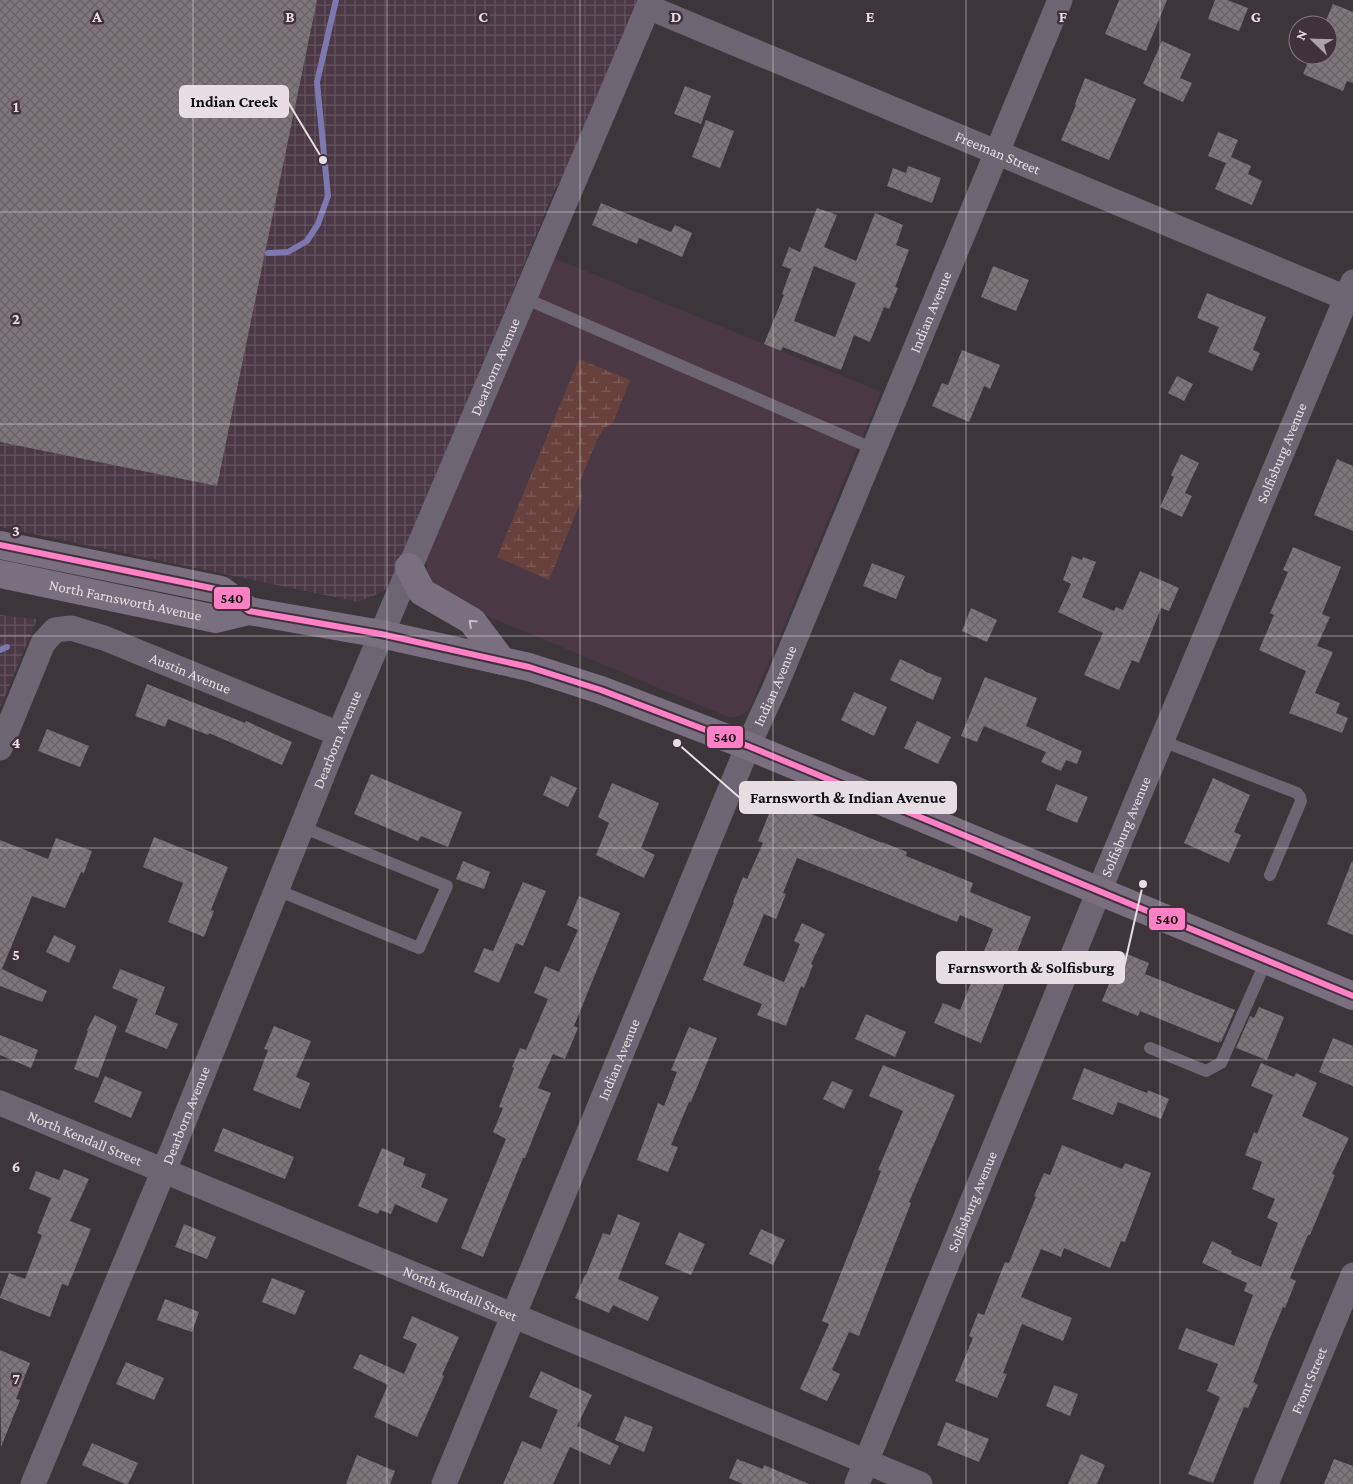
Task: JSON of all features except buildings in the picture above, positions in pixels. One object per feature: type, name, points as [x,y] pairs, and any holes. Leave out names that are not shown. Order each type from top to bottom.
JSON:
[{"type":"main road","name":"North Farnsworth Avenue","points":[[0,545],[221,590],[249,611]]},
{"type":"main road","points":[[409,567],[422,592],[472,621],[502,661]]},
{"type":"main road","name":"North Farnsworth Avenue","points":[[0,574],[216,619],[249,611],[381,634],[530,667],[601,690],[748,746],[1353,996]]},
{"type":"street","name":"Indian Avenue","points":[[444,1484],[748,746],[780,676],[1060,0]]},
{"type":"street","name":"Freeman Street","points":[[649,4],[996,153],[1350,290]]},
{"type":"street","name":"Dearborn Avenue","points":[[33,1484],[164,1171],[339,734],[649,4]]},
{"type":"street","name":"Solfisburg Avenue","points":[[862,1473],[1099,891],[1350,290]]},
{"type":"street","name":"Austin Avenue","points":[[0,748],[43,643],[55,630],[71,628],[104,638],[339,734]]},
{"type":"street","name":"North Kendall Street","points":[[0,1103],[514,1316],[862,1473],[920,1484]]},
{"type":"street","name":"Front Street","points":[[1266,1484],[1353,1275]]},
{"type":"lane","points":[[524,298],[874,449]]},
{"type":"lane","points":[[1162,740],[1297,793],[1301,801],[1270,876]]},
{"type":"lane","points":[[277,890],[419,948],[446,886],[302,827]]},
{"type":"lane","points":[[1150,1048],[1206,1071],[1221,1063],[1266,961]]},
{"type":"shaded area","points":[[0,0],[662,0],[626,86],[555,189],[394,580],[383,592],[358,602],[0,527]]},
{"type":"shaded area","points":[[554,258],[881,392],[749,710],[740,716],[728,717],[447,599],[429,579],[426,561]]},
{"type":"shaded area","points":[[0,615],[37,619],[0,708]]},
{"type":"green space","points":[[579,359],[630,380],[613,423],[604,428],[596,442],[580,481],[582,498],[549,580],[497,557]]},
{"type":"waterway","points":[[268,253],[288,252],[307,241],[318,224],[328,196],[317,82],[336,0]]},
{"type":"waterway","points":[[0,650],[7,647]]},
{"type":"transit line","name":"540","points":[[0,545],[221,590],[249,611],[381,634],[529,667],[601,690],[748,746],[1353,996]]},
{"type":"place","name":"Indian Creek","points":[[323,160]]},
{"type":"place","name":"Farnsworth & Indian Avenue","points":[[677,743]]},
{"type":"place","name":"Farnsworth & Solfisburg","points":[[1143,884]]}]
